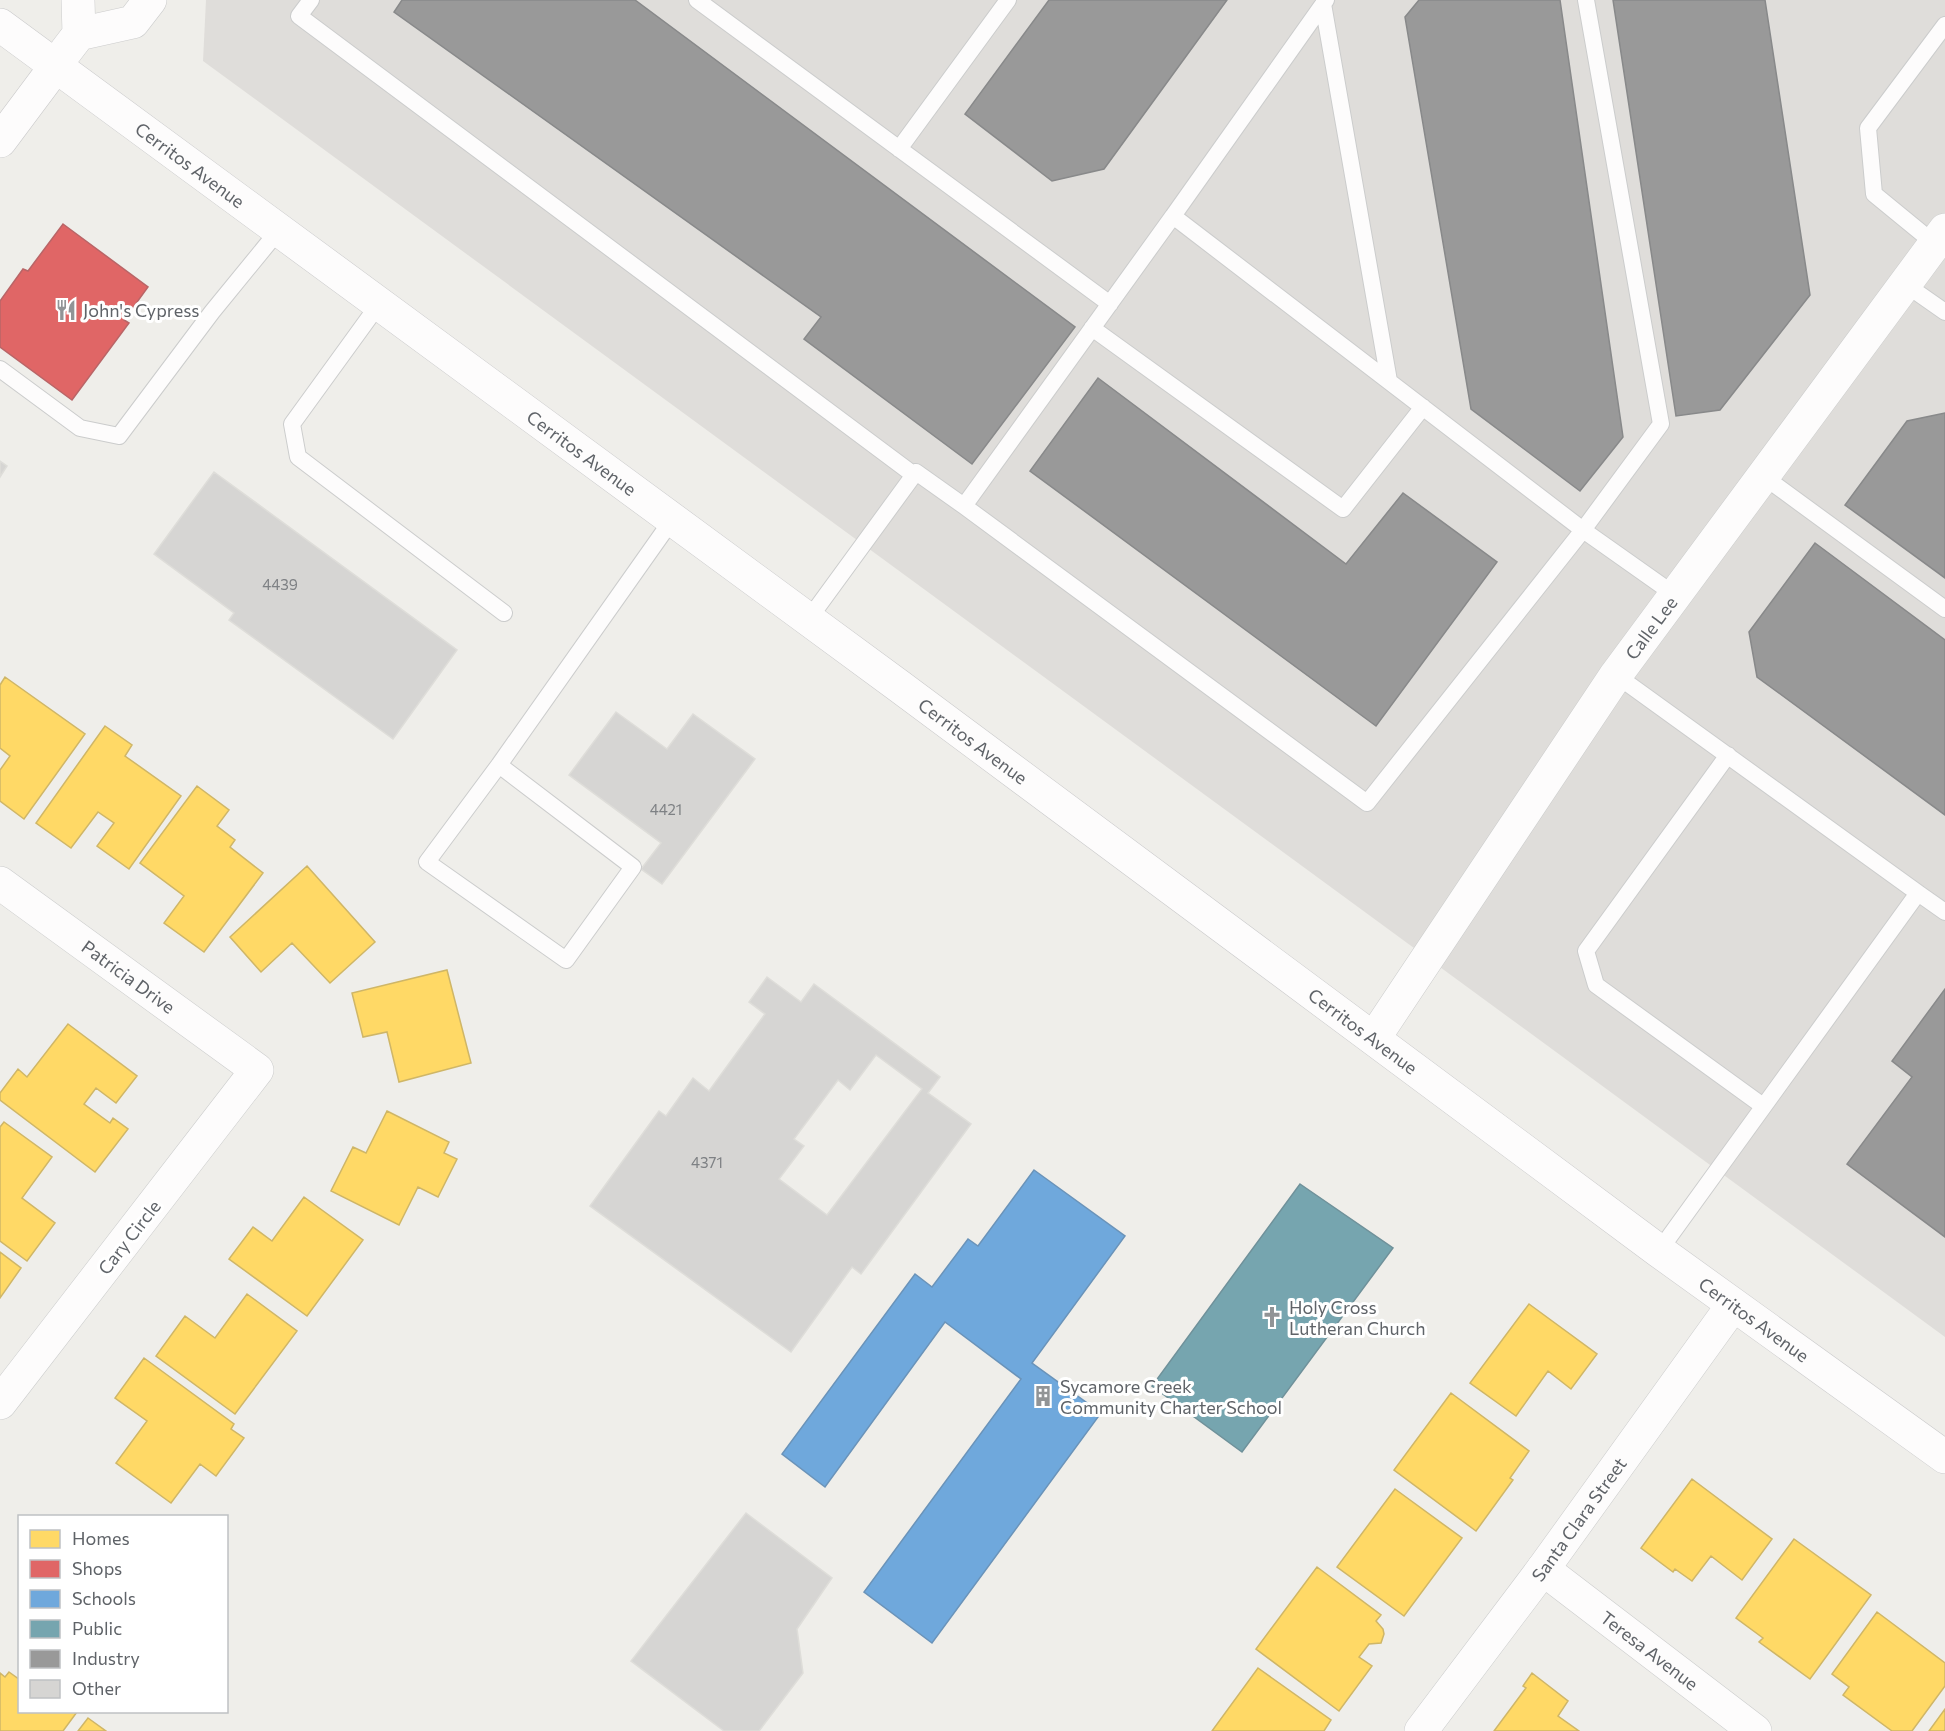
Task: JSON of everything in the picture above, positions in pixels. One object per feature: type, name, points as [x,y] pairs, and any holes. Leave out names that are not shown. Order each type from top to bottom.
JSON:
[{"type":"street","points":[[0,141],[79,34],[78,0]]},
{"type":"street","points":[[79,34],[133,22],[150,0]]},
{"type":"street","name":"Cerritos Avenue","points":[[0,25],[1374,1038],[1659,1251],[1945,1457]]},
{"type":"street","name":"Calle Lee","points":[[1374,1038],[1616,675],[1940,237]]},
{"type":"street","name":"Patricia Drive","points":[[0,883],[257,1070]]},
{"type":"street","name":"Cary Circle","points":[[0,1403],[257,1070]]},
{"type":"street","name":"Santa Clara Street","points":[[1421,1731],[1543,1569],[1733,1305]]},
{"type":"street","name":"Teresa Avenue","points":[[1543,1569],[1755,1731]]},
{"type":"lane","points":[[311,0],[299,16],[914,475]]},
{"type":"lane","points":[[697,0],[1110,304]]},
{"type":"lane","points":[[899,149],[1008,0]]},
{"type":"lane","points":[[808,620],[916,472],[1367,802],[1583,530],[1661,424],[1586,0]]},
{"type":"lane","points":[[964,506],[1324,2]]},
{"type":"lane","points":[[1324,2],[1389,381]]},
{"type":"lane","points":[[1940,237],[1874,194],[1868,128],[1945,25]]},
{"type":"lane","points":[[1173,216],[1583,530],[1676,595]]},
{"type":"lane","points":[[0,369],[80,428],[119,436],[212,312],[279,230]]},
{"type":"lane","points":[[1905,284],[1945,312]]},
{"type":"lane","points":[[379,304],[292,424],[298,458],[504,613]]},
{"type":"lane","points":[[1092,328],[1343,508],[1422,407]]},
{"type":"lane","points":[[1763,476],[1945,609]]},
{"type":"lane","points":[[499,765],[633,867],[566,960],[427,862],[499,765],[672,520]]},
{"type":"lane","points":[[1616,675],[1945,912]]},
{"type":"lane","points":[[1728,755],[1586,951],[1596,985],[1762,1107]]},
{"type":"lane","points":[[1659,1251],[1918,893]]},
{"type":"shaded area","points":[[206,0],[1945,0],[1945,1337],[203,61]]},
{"type":"building: Homes","points":[[5,677],[85,734],[24,819],[0,801],[0,770],[10,756],[0,748],[0,685]]},
{"type":"building: Homes","points":[[105,726],[132,745],[125,756],[181,796],[129,869],[97,846],[114,823],[98,812],[71,848],[36,823]]},
{"type":"building: Homes","points":[[197,786],[229,810],[217,826],[235,840],[230,847],[263,873],[204,952],[164,923],[184,896],[140,863]]},
{"type":"building: Homes","points":[[307,866],[375,942],[330,983],[292,943],[261,972],[230,937]]},
{"type":"building: Homes","points":[[447,970],[471,1063],[399,1082],[387,1032],[363,1037],[352,993]]},
{"type":"building: Homes","points":[[68,1024],[137,1076],[116,1103],[96,1088],[84,1104],[110,1123],[113,1118],[128,1129],[95,1172],[0,1100],[0,1093],[18,1069],[27,1077]]},
{"type":"building: Homes","points":[[387,1111],[449,1142],[444,1153],[457,1159],[438,1197],[418,1187],[399,1225],[331,1191],[353,1147],[366,1153]]},
{"type":"building: Homes","points":[[4,1122],[52,1157],[22,1198],[55,1223],[27,1261],[0,1241],[0,1127]]},
{"type":"building: Homes","points":[[304,1197],[363,1240],[307,1316],[229,1259],[253,1227],[272,1241]]},
{"type":"building: Homes","points":[[0,1252],[21,1268],[0,1298]]},
{"type":"building: Homes","points":[[247,1294],[297,1331],[235,1414],[156,1356],[185,1316],[215,1338]]},
{"type":"building: Homes","points":[[1529,1304],[1597,1354],[1571,1389],[1548,1371],[1516,1416],[1470,1383]]},
{"type":"building: Homes","points":[[144,1358],[234,1424],[231,1429],[244,1438],[216,1476],[200,1464],[171,1503],[116,1463],[147,1421],[115,1398]]},
{"type":"building: Homes","points":[[1451,1393],[1529,1451],[1510,1478],[1513,1480],[1476,1531],[1394,1470]]},
{"type":"building: Homes","points":[[1692,1479],[1772,1539],[1742,1580],[1711,1556],[1692,1581],[1675,1569],[1673,1572],[1641,1548]]},
{"type":"building: Homes","points":[[1395,1489],[1462,1538],[1404,1616],[1337,1567]]},
{"type":"building: Homes","points":[[1794,1539],[1871,1595],[1810,1679],[1759,1642],[1763,1638],[1736,1618]]},
{"type":"building: Homes","points":[[1317,1567],[1381,1615],[1376,1621],[1384,1634],[1381,1643],[1369,1644],[1359,1657],[1372,1666],[1339,1711],[1256,1649]]},
{"type":"building: Homes","points":[[1877,1612],[1945,1663],[1945,1686],[1912,1731],[1892,1731],[1843,1695],[1849,1687],[1832,1674]]},
{"type":"building: Homes","points":[[1258,1668],[1331,1720],[1324,1731],[1212,1731]]},
{"type":"building: Homes","points":[[9,1672],[18,1679],[18,1713],[76,1713],[63,1731],[0,1731],[0,1673],[5,1677]]},
{"type":"building: Homes","points":[[1532,1673],[1568,1701],[1558,1716],[1579,1731],[1494,1731],[1526,1688],[1523,1686]]},
{"type":"building: Homes","points":[[1945,1709],[1945,1731],[1929,1731]]},
{"type":"building: Homes","points":[[88,1718],[106,1731],[78,1731]]},
{"type":"building: Shops","name":"John's Cypress","points":[[63,224],[148,287],[124,320],[129,323],[72,400],[0,347],[0,301],[23,269],[28,271]]},
{"type":"building: Schools","name":"Sycamore Creek Community Charter School","points":[[1034,1170],[1125,1236],[1032,1363],[1101,1413],[932,1643],[864,1592],[1021,1379],[945,1322],[825,1487],[782,1454],[915,1274],[932,1287],[968,1239],[978,1246]]},
{"type":"building: Public","name":"Holy Cross Lutheran Church","points":[[1300,1184],[1393,1248],[1242,1452],[1152,1386]]},
{"type":"building: Industry","points":[[402,0],[635,0],[1075,327],[972,464],[804,339],[821,317],[394,12]]},
{"type":"building: Industry","points":[[1049,0],[1227,0],[1104,169],[1052,181],[965,114]]},
{"type":"building: Industry","points":[[1419,0],[1560,0],[1623,437],[1580,491],[1471,409],[1405,17]]},
{"type":"building: Industry","points":[[1613,0],[1765,0],[1810,295],[1720,410],[1676,416]]},
{"type":"building: Industry","points":[[1098,378],[1346,564],[1403,493],[1497,562],[1376,726],[1030,471]]},
{"type":"building: Industry","points":[[1945,413],[1945,578],[1845,505],[1907,421]]},
{"type":"building: Industry","points":[[1815,543],[1945,640],[1945,815],[1757,677],[1749,632]]},
{"type":"building: Industry","points":[[1945,989],[1945,1237],[1847,1164],[1912,1077],[1892,1061]]},
{"type":"building: Other","points":[[0,461],[7,466],[0,477]]},
{"type":"building: Other","points":[[214,472],[457,650],[393,739],[229,620],[234,613],[154,554]]},
{"type":"building: Other","points":[[616,712],[667,749],[693,714],[755,759],[662,884],[641,869],[661,843],[569,775]]},
{"type":"building: Other","points":[[767,977],[801,1002],[814,984],[940,1077],[928,1093],[971,1124],[861,1274],[852,1267],[791,1352],[590,1206],[659,1111],[666,1116],[693,1078],[709,1091],[765,1014],[749,1002]],"holes":[[[876,1055],[922,1089],[827,1215],[779,1179],[804,1146],[794,1139],[838,1080],[850,1090]]]},
{"type":"building: Other","points":[[746,1513],[832,1578],[797,1629],[803,1673],[759,1731],[724,1731],[631,1661]]},
{"type":"place","name":"John's Cypress","points":[[66,310]]},
{"type":"place","name":"Holy Cross Lutheran Church","points":[[1272,1317]]},
{"type":"place","name":"Sycamore Creek Community Charter School","points":[[1043,1396]]}]
